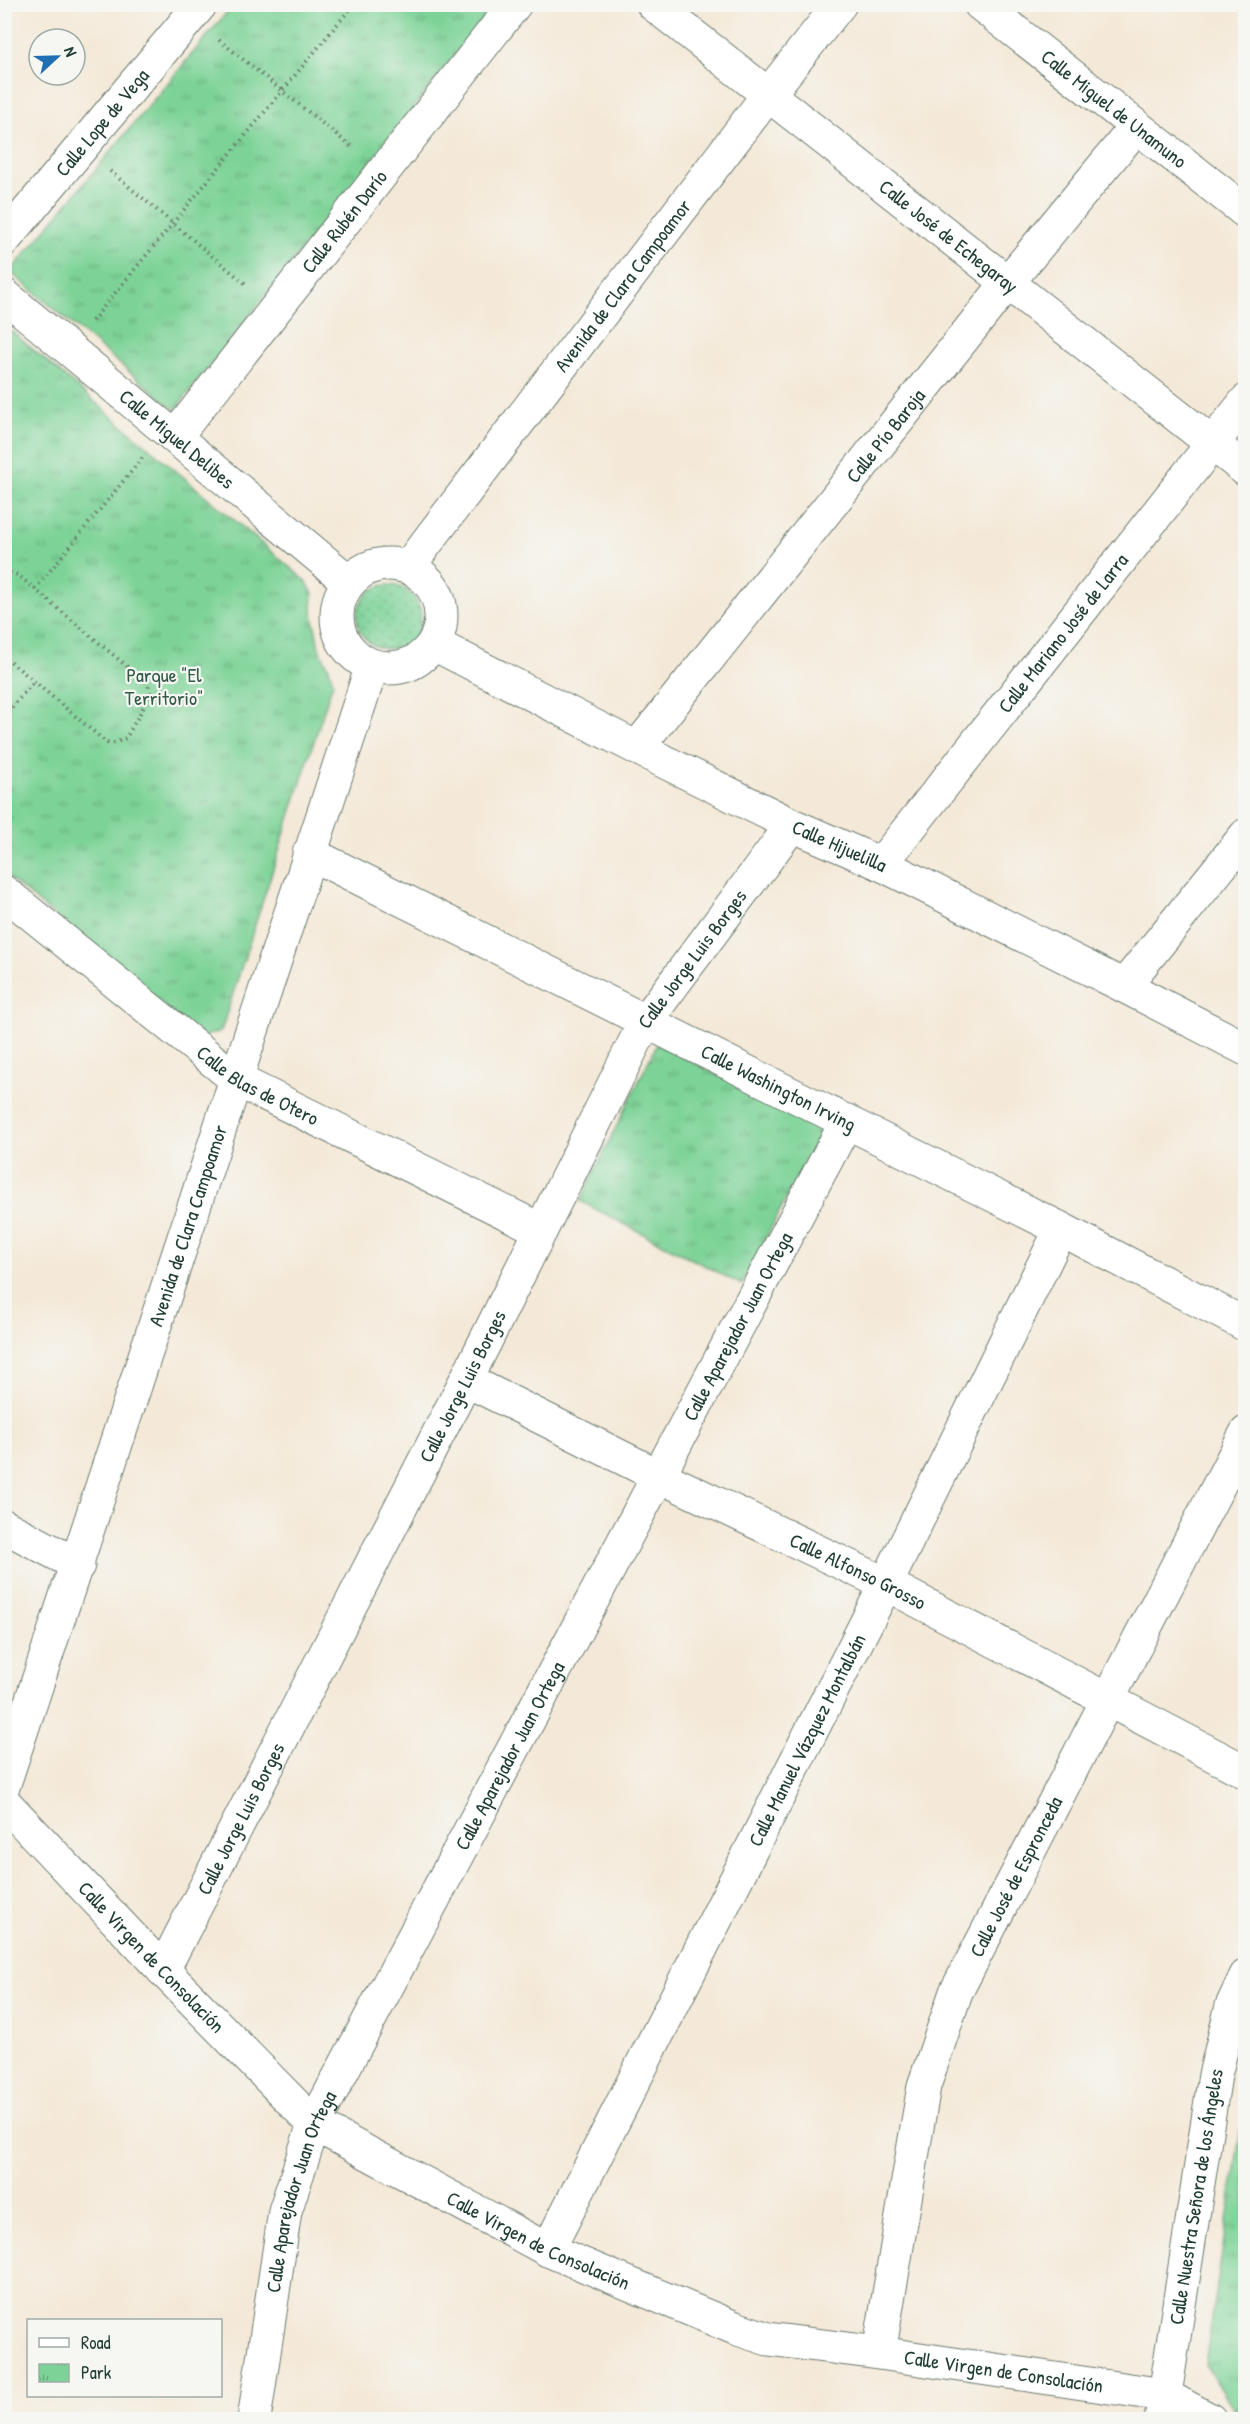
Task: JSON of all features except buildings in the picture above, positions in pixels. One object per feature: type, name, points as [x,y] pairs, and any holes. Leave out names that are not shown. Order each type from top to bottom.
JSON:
[{"type":"street","name":"Calle Rubén Darío","points":[[170,433],[276,308],[515,4]]},
{"type":"street","name":"Calle José de Echegaray","points":[[653,4],[1245,470]]},
{"type":"street","name":"Avenida de Clara Campoamor","points":[[408,567],[768,94],[840,4]]},
{"type":"street","name":"Calle Miguel de Unamuno","points":[[980,4],[1245,212]]},
{"type":"street","name":"Calle Lope de Vega","points":[[4,240],[195,11]]},
{"type":"street","name":"Calle Pío Baroja","points":[[637,748],[1008,282],[1136,127]]},
{"type":"street","name":"Calle Miguel Delibes","points":[[4,295],[349,582]]},
{"type":"street","name":"Calle Mariano José de Larra","points":[[880,864],[1245,401]]},
{"type":"street","points":[[392,564],[408,567],[432,585],[439,599],[440,629],[434,644],[423,657],[407,666],[389,669],[372,666],[357,658],[345,646],[338,630],[336,613],[340,596],[349,582],[361,571],[376,565],[392,564]]},
{"type":"street","name":"Calle Hijuelilla","points":[[434,644],[792,825],[880,864],[1124,986],[1245,1050]]},
{"type":"street","name":"Avenida de Clara Campoamor","points":[[4,1784],[78,1565],[372,666]]},
{"type":"street","name":"Calle Jorge Luis Borges","points":[[163,1970],[466,1380],[645,1022],[792,825]]},
{"type":"street","points":[[1124,986],[1245,835]]},
{"type":"street","name":"Calle Washington Irving","points":[[309,853],[1061,1228],[1245,1325]]},
{"type":"street","name":"Calle Blas de Otero","points":[[4,892],[237,1080],[541,1230]]},
{"type":"street","name":"Calle Aparejador Juan Ortega","points":[[254,2420],[285,2211],[314,2124],[847,1121]]},
{"type":"street","name":"Calle Manuel Vázquez Montalbán","points":[[548,2250],[886,1584],[1061,1228]]},
{"type":"street","name":"Calle Alfonso Grosso","points":[[466,1380],[657,1475],[886,1584],[1245,1772]]},
{"type":"street","name":"Calle José de Espronceda","points":[[879,2353],[924,2086],[956,1992],[1109,1700],[1245,1433]]},
{"type":"street","points":[[4,1526],[78,1565]]},
{"type":"street","name":"Calle Virgen de Consolación","points":[[4,1802],[163,1970],[314,2124],[548,2250],[735,2328],[768,2339],[879,2353],[1163,2407],[1210,2420]]},
{"type":"street","name":"Calle Nuestra Señora de los Ángeles","points":[[1163,2407],[1221,2041],[1232,2006],[1245,1976]]},
{"type":"path","points":[[69,349],[354,4]]},
{"type":"path","points":[[195,11],[282,91],[383,172]]},
{"type":"path","points":[[82,148],[276,308]]},
{"type":"path","points":[[35,589],[170,433]]},
{"type":"path","points":[[4,573],[18,575],[148,684],[151,694],[126,738],[116,743],[107,743],[4,656]]},
{"type":"path","points":[[4,717],[34,681]]},
{"type":"green space","points":[[233,5],[494,5],[175,410],[10,272]]},
{"type":"green space","name":"Parque \"El Territorio\"","points":[[4,325],[306,581],[313,594],[312,610],[319,649],[333,682],[221,1031],[202,1037],[5,875]]},
{"type":"green space","points":[[389,585],[401,587],[412,594],[419,605],[421,617],[419,629],[412,640],[401,647],[389,649],[377,647],[366,640],[359,629],[357,617],[359,605],[366,594],[377,587]]},
{"type":"green space","points":[[657,1044],[822,1128],[742,1285],[580,1201]]},
{"type":"green space","points":[[1245,2103],[1246,2415],[1234,2409],[1205,2364]]}]
